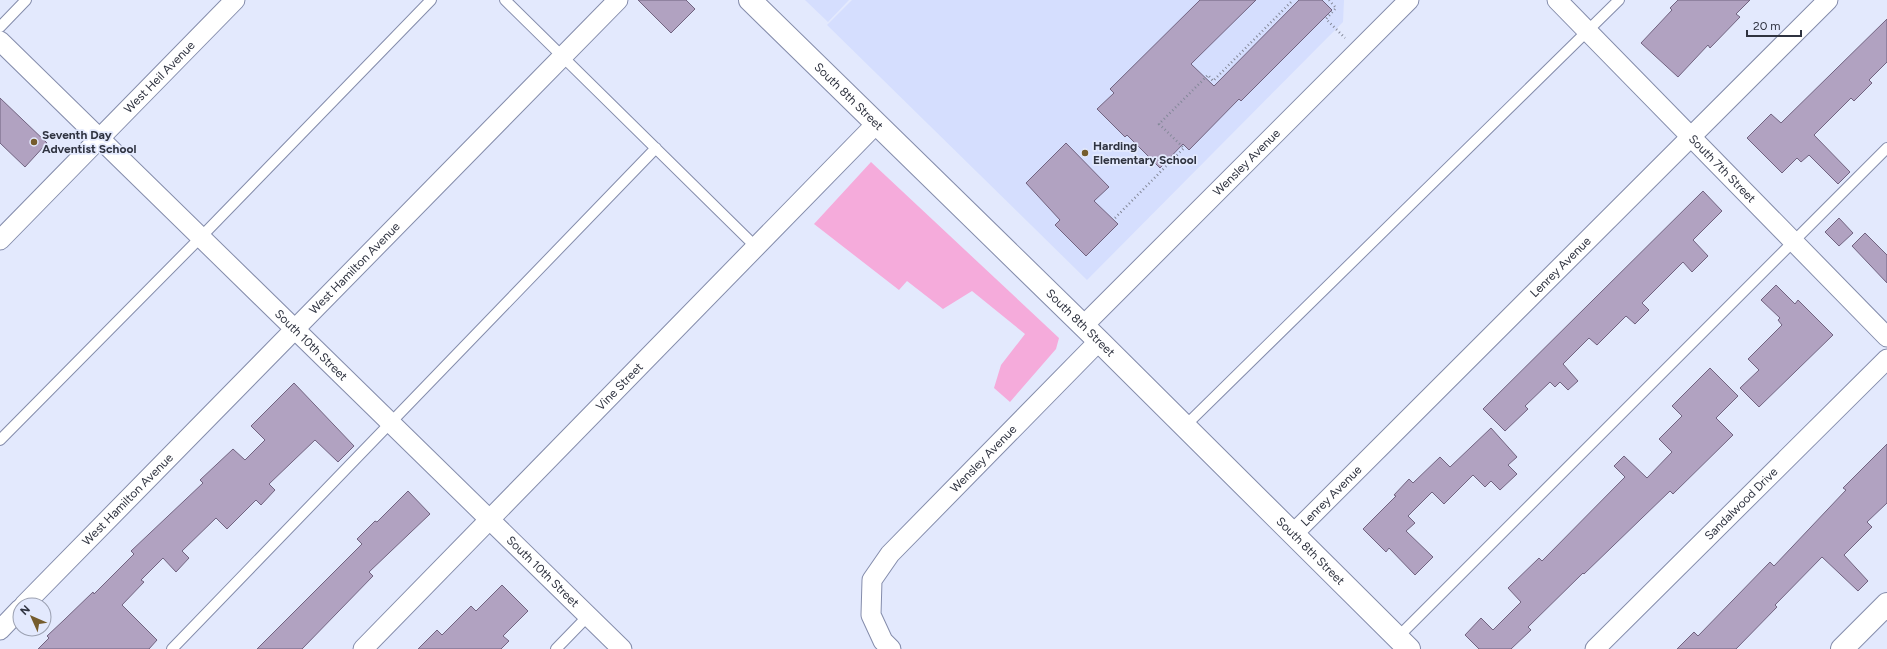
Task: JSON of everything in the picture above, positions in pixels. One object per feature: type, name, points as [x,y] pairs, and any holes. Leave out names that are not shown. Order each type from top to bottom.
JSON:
[{"type":"street","name":"West Heil Avenue","points":[[0,240],[235,0]]},
{"type":"street","name":"West Hamilton Avenue","points":[[32,597],[618,0]]},
{"type":"street","name":"South 8th Street","points":[[750,0],[1084,325],[1403,643]]},
{"type":"street","name":"Wensley Avenue","points":[[1084,325],[1409,0]]},
{"type":"street","name":"South 7th Street","points":[[1557,0],[1887,337]]},
{"type":"street","name":"Lenrey Avenue","points":[[1294,534],[1828,0]]},
{"type":"street","name":"South 10th Street","points":[[0,41],[622,649]]},
{"type":"street","name":"Vine Street","points":[[362,649],[490,520],[877,123]]},
{"type":"street","name":"Wensley Avenue","points":[[891,649],[883,641],[872,615],[872,580],[890,554],[1099,341]]},
{"type":"street","name":"Sandalwood Drive","points":[[1595,649],[1887,359]]},
{"type":"street","points":[[1842,649],[1887,604]]},
{"type":"street","points":[[0,630],[12,617]]},
{"type":"lane","points":[[0,27],[26,0]]},
{"type":"lane","points":[[0,440],[201,237],[431,0]]},
{"type":"lane","points":[[505,0],[756,247]]},
{"type":"lane","points":[[1185,426],[1619,0]]},
{"type":"lane","points":[[172,649],[656,148]]},
{"type":"lane","points":[[1403,643],[1794,241],[1887,148]]},
{"type":"lane","points":[[556,649],[588,616]]},
{"type":"path","points":[[1115,218],[1184,148],[1159,124],[1208,75],[1213,81],[1293,0]]},
{"type":"path","points":[[1328,0],[1336,8],[1326,19],[1358,51]]},
{"type":"shaded area","points":[[805,0],[849,0],[828,22]]},
{"type":"shaded area","name":"Harding Elementary School","points":[[852,0],[1344,0],[1343,22],[1087,280],[827,25]]},
{"type":"shaded area","points":[[871,162],[1059,338],[1056,349],[1010,402],[994,388],[1001,365],[1025,334],[972,291],[943,309],[907,281],[899,290],[814,224]]},
{"type":"building","points":[[638,0],[686,0],[695,9],[671,33]]},
{"type":"building","points":[[1200,0],[1256,0],[1191,64],[1214,86],[1299,0],[1322,0],[1332,10],[1241,101],[1239,99],[1189,150],[1183,144],[1160,168],[1127,135],[1125,137],[1097,109],[1114,93],[1110,89]]},
{"type":"building","points":[[1678,0],[1750,0],[1736,14],[1740,17],[1710,48],[1708,45],[1678,77],[1641,43],[1672,10],[1670,8]]},
{"type":"building","points":[[1887,19],[1887,62],[1869,80],[1872,83],[1854,101],[1851,98],[1814,135],[1850,172],[1838,184],[1809,155],[1801,162],[1797,158],[1782,173],[1747,138],[1771,114],[1781,123]]},
{"type":"building","points":[[0,98],[47,143],[25,167],[0,143]]},
{"type":"building","points":[[1066,143],[1109,187],[1094,201],[1118,224],[1086,256],[1055,225],[1060,220],[1026,183]]},
{"type":"building","points":[[1703,191],[1722,211],[1693,240],[1708,256],[1692,272],[1683,262],[1642,303],[1649,310],[1635,324],[1626,316],[1597,345],[1589,338],[1563,364],[1578,381],[1568,390],[1560,382],[1555,387],[1550,382],[1525,406],[1528,409],[1505,431],[1483,409]]},
{"type":"building","points":[[1839,218],[1853,233],[1839,246],[1825,232]]},
{"type":"building","points":[[1865,233],[1887,255],[1887,283],[1852,246]]},
{"type":"building","points":[[1776,285],[1795,304],[1798,300],[1833,335],[1759,407],[1740,388],[1759,370],[1748,359],[1782,325],[1778,320],[1780,318],[1761,300]]},
{"type":"building","points":[[1710,368],[1738,396],[1716,418],[1733,435],[1673,494],[1670,491],[1584,574],[1583,573],[1528,627],[1531,630],[1511,649],[1479,649],[1465,635],[1481,618],[1493,630],[1521,602],[1508,588],[1539,558],[1542,561],[1625,477],[1614,466],[1624,456],[1647,478],[1672,452],[1659,439],[1682,416],[1672,406]]},
{"type":"building","points":[[294,383],[354,446],[338,462],[315,440],[269,484],[275,490],[261,505],[256,500],[227,529],[216,518],[182,551],[189,558],[176,572],[163,558],[141,580],[144,582],[122,605],[157,640],[149,649],[38,649],[49,638],[48,637],[52,637],[52,631],[93,592],[94,594],[134,554],[131,551],[203,483],[200,480],[233,449],[245,460],[265,440],[251,426]]},
{"type":"building","points":[[1491,428],[1517,457],[1508,465],[1517,474],[1500,490],[1491,481],[1485,487],[1473,475],[1444,504],[1432,492],[1408,516],[1415,523],[1406,531],[1433,557],[1415,575],[1389,548],[1386,552],[1363,529],[1396,496],[1394,495],[1409,479],[1413,483],[1440,457],[1450,467]]},
{"type":"building","points":[[1887,444],[1887,503],[1867,522],[1872,527],[1844,555],[1868,581],[1858,591],[1822,557],[1775,605],[1777,607],[1736,649],[1677,649],[1694,632],[1698,636],[1770,562],[1774,566],[1846,490],[1843,488]]},
{"type":"building","points":[[408,491],[430,514],[369,572],[373,576],[302,649],[257,649],[362,544],[357,539],[375,521],[377,522]]},
{"type":"building","points":[[502,585],[528,611],[503,636],[509,641],[501,649],[418,649],[437,630],[442,635],[471,606],[476,611]]},
{"type":"place","name":"Seventh Day Adventist School","points":[[34,142]]},
{"type":"place","name":"Harding Elementary School","points":[[1085,153]]}]
